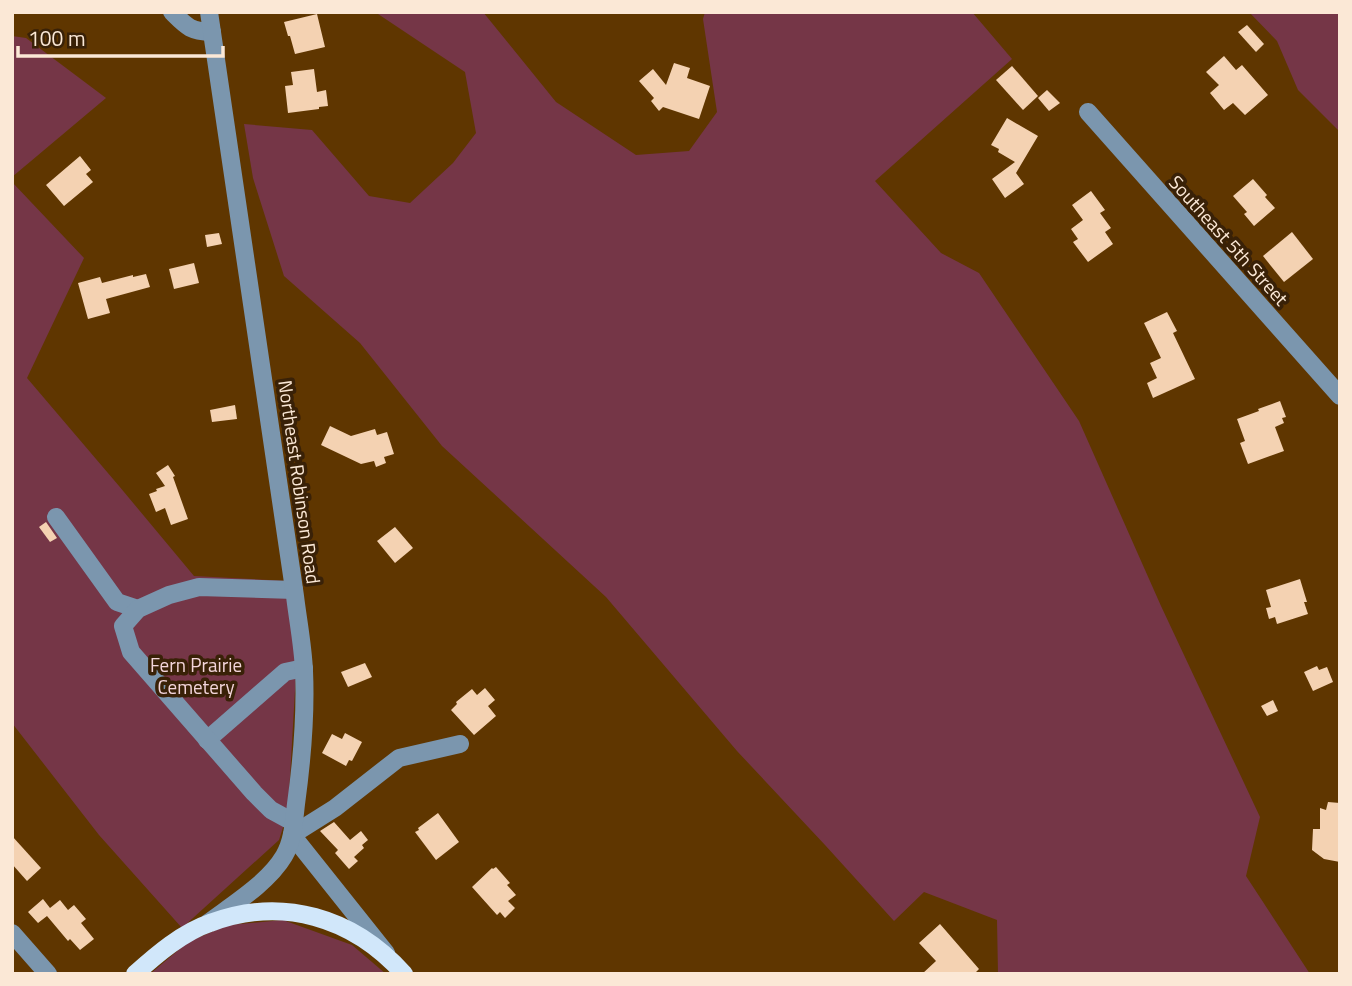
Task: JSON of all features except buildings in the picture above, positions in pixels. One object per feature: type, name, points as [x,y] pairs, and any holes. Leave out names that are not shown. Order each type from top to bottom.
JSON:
[{"type":"main road","points":[[135,974],[173,943],[208,923],[254,911],[286,911],[355,925],[369,942],[398,967]]},
{"type":"street","points":[[172,12],[186,27],[212,32]]},
{"type":"street","name":"Northeast Robinson Road","points":[[208,923],[253,889],[274,870],[285,855],[293,829],[301,770],[304,702],[304,668],[295,590],[209,12]]},
{"type":"street","name":"Southeast 5th Street","points":[[1088,112],[1340,396]]},
{"type":"street","points":[[56,517],[117,602],[131,652],[254,793],[293,829],[355,925]]},
{"type":"street","points":[[123,626],[138,609],[169,595],[199,587],[295,590]]},
{"type":"street","points":[[117,602],[138,609]]},
{"type":"street","points":[[208,740],[285,672],[304,668]]},
{"type":"street","points":[[293,829],[335,808],[399,758],[460,744]]},
{"type":"street","points":[[12,933],[48,974]]},
{"type":"green space","points":[[375,12],[483,12],[556,102],[636,155],[689,151],[717,112],[703,19],[705,12],[972,12],[1012,59],[875,181],[941,253],[979,273],[1079,421],[1161,606],[1260,817],[1246,876],[1310,974],[998,974],[997,920],[924,892],[894,921],[737,751],[606,597],[442,446],[360,343],[284,276],[253,178],[244,124],[312,130],[369,196],[410,203],[453,163],[476,133],[465,72]]},
{"type":"green space","points":[[1249,12],[1340,12],[1340,132],[1298,90],[1277,41]]},
{"type":"green space","points":[[12,36],[26,38],[106,98],[12,177]]},
{"type":"green space","name":"Fern Prairie Cemetery","points":[[12,182],[84,258],[27,378],[194,576],[288,581],[296,673],[288,812],[279,840],[182,928],[99,835],[12,723]]},
{"type":"green space","points":[[283,920],[352,945],[386,974],[150,974],[188,942],[228,925]]}]
